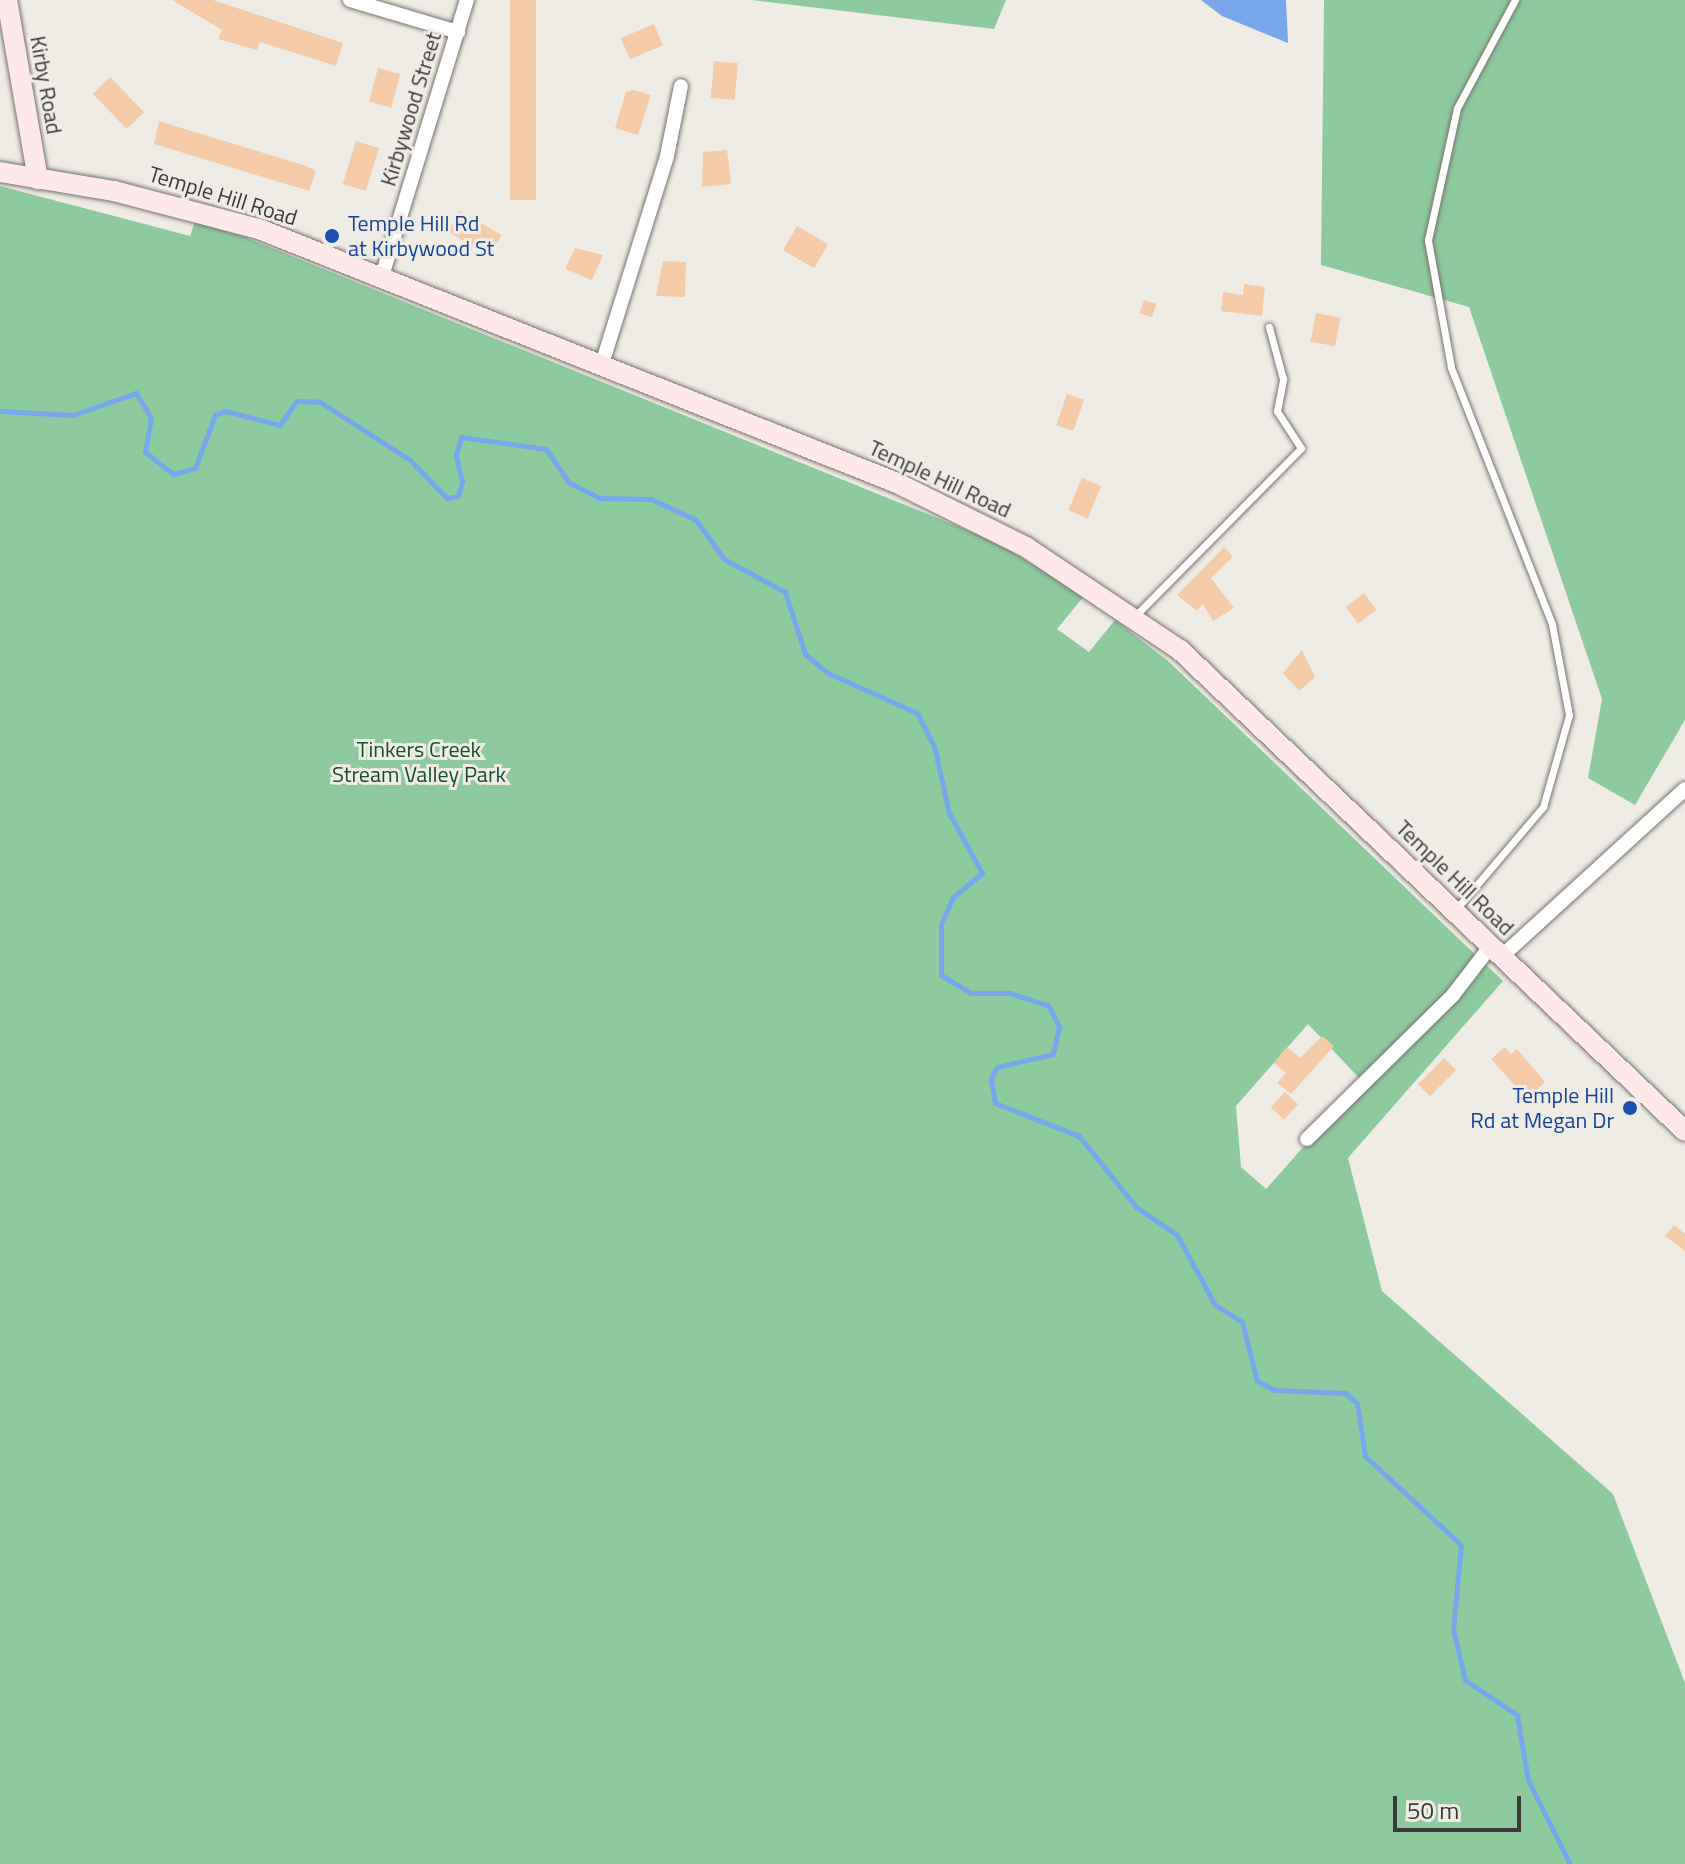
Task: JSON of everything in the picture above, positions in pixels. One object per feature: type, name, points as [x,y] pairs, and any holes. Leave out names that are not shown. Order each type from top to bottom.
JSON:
[{"type":"main road","name":"Kirby Road","points":[[7,0],[38,179]]},
{"type":"main road","name":"Temple Hill Road","points":[[0,172],[185,206],[382,276],[601,367],[919,492],[1135,616],[1267,729],[1685,1131]]},
{"type":"street","points":[[350,0],[458,32]]},
{"type":"street","name":"Kirbywood Street","points":[[382,276],[467,0]]},
{"type":"street","points":[[601,367],[667,156],[681,86]]},
{"type":"street","points":[[1307,1139],[1496,952],[1685,789]]},
{"type":"lane","points":[[1454,912],[1543,807],[1569,715],[1552,624],[1451,367],[1429,254],[1446,138],[1515,0]]},
{"type":"lane","points":[[1135,616],[1301,448],[1277,411],[1283,379],[1269,327]]},
{"type":"green space","points":[[751,0],[1006,0],[994,29]]},
{"type":"green space","points":[[1324,0],[1685,0],[1685,720],[1635,805],[1588,778],[1602,699],[1469,307],[1321,265]]},
{"type":"green space","name":"Tinkers Creek Stream Valley Park","points":[[0,186],[190,236],[195,222],[247,238],[994,541],[1084,596],[1057,629],[1089,652],[1115,620],[1168,661],[1503,981],[1348,1158],[1382,1291],[1613,1494],[1685,1683],[1685,1864],[0,1864]],"holes":[[[1308,1024],[1362,1081],[1266,1189],[1241,1167],[1236,1106]]]},
{"type":"water","points":[[1201,0],[1286,0],[1288,43],[1222,16]]},
{"type":"building","points":[[172,0],[213,0],[343,43],[336,66],[260,42],[257,50],[218,39],[222,30]]},
{"type":"building","points":[[510,0],[536,0],[536,200],[510,200]]},
{"type":"building","points":[[654,24],[663,45],[630,59],[621,38]]},
{"type":"building","points":[[714,61],[738,63],[735,100],[711,98]]},
{"type":"building","points":[[378,68],[400,74],[391,108],[369,102]]},
{"type":"building","points":[[110,77],[144,112],[127,129],[93,94]]},
{"type":"building","points":[[634,90],[651,95],[638,135],[615,128],[626,92]]},
{"type":"building","points":[[159,121],[306,166],[316,171],[309,191],[154,144]]},
{"type":"building","points":[[356,141],[379,148],[366,191],[343,184]]},
{"type":"building","points":[[727,150],[731,184],[702,187],[703,152]]},
{"type":"building","points":[[460,211],[502,235],[490,256],[448,232]]},
{"type":"building","points":[[797,226],[828,244],[814,268],[783,250]]},
{"type":"building","points":[[575,248],[603,255],[592,280],[565,269]]},
{"type":"building","points":[[663,261],[686,262],[685,297],[656,296]]},
{"type":"building","points":[[1244,284],[1265,287],[1262,316],[1221,311],[1223,292],[1243,295]]},
{"type":"building","points":[[1144,300],[1156,304],[1152,317],[1140,313]]},
{"type":"building","points":[[1316,313],[1341,318],[1335,346],[1310,341]]},
{"type":"building","points":[[1067,394],[1084,400],[1073,431],[1056,425]]},
{"type":"building","points":[[1082,478],[1101,486],[1088,518],[1068,510]]},
{"type":"building","points":[[1224,547],[1233,557],[1211,578],[1234,608],[1213,621],[1203,604],[1197,611],[1177,595]]},
{"type":"building","points":[[1364,593],[1377,610],[1358,624],[1346,607]]},
{"type":"building","points":[[1302,650],[1315,677],[1299,691],[1283,673]]},
{"type":"building","points":[[1322,1036],[1334,1046],[1291,1094],[1277,1083],[1286,1073],[1274,1063],[1287,1047],[1300,1058]]},
{"type":"building","points":[[1505,1047],[1511,1054],[1517,1049],[1545,1082],[1527,1099],[1491,1059]]},
{"type":"building","points":[[1444,1058],[1456,1070],[1430,1096],[1418,1084]]},
{"type":"building","points":[[1285,1092],[1298,1104],[1284,1120],[1271,1107]]},
{"type":"building","points":[[1674,1225],[1685,1234],[1685,1251],[1665,1236]]},
{"type":"waterway","points":[[0,411],[73,415],[136,393],[151,418],[145,452],[173,474],[195,468],[215,415],[225,411],[280,425],[296,401],[320,402],[410,460],[447,498],[458,496],[462,482],[456,455],[461,437],[546,449],[568,482],[599,498],[651,499],[696,520],[724,559],[785,592],[805,654],[828,673],[917,713],[934,746],[949,813],[982,873],[953,897],[941,924],[941,975],[971,993],[1010,993],[1048,1005],[1059,1027],[1053,1054],[997,1067],[991,1078],[995,1103],[1079,1136],[1136,1207],[1177,1235],[1215,1305],[1242,1322],[1257,1381],[1275,1390],[1345,1393],[1357,1403],[1365,1456],[1461,1545],[1453,1629],[1465,1680],[1517,1715],[1528,1780],[1570,1864]]},
{"type":"place","name":"Temple Hill Rd at Kirbywood St","points":[[332,236]]},
{"type":"place","name":"Temple Hill Rd at Megan Dr","points":[[1630,1108]]}]
